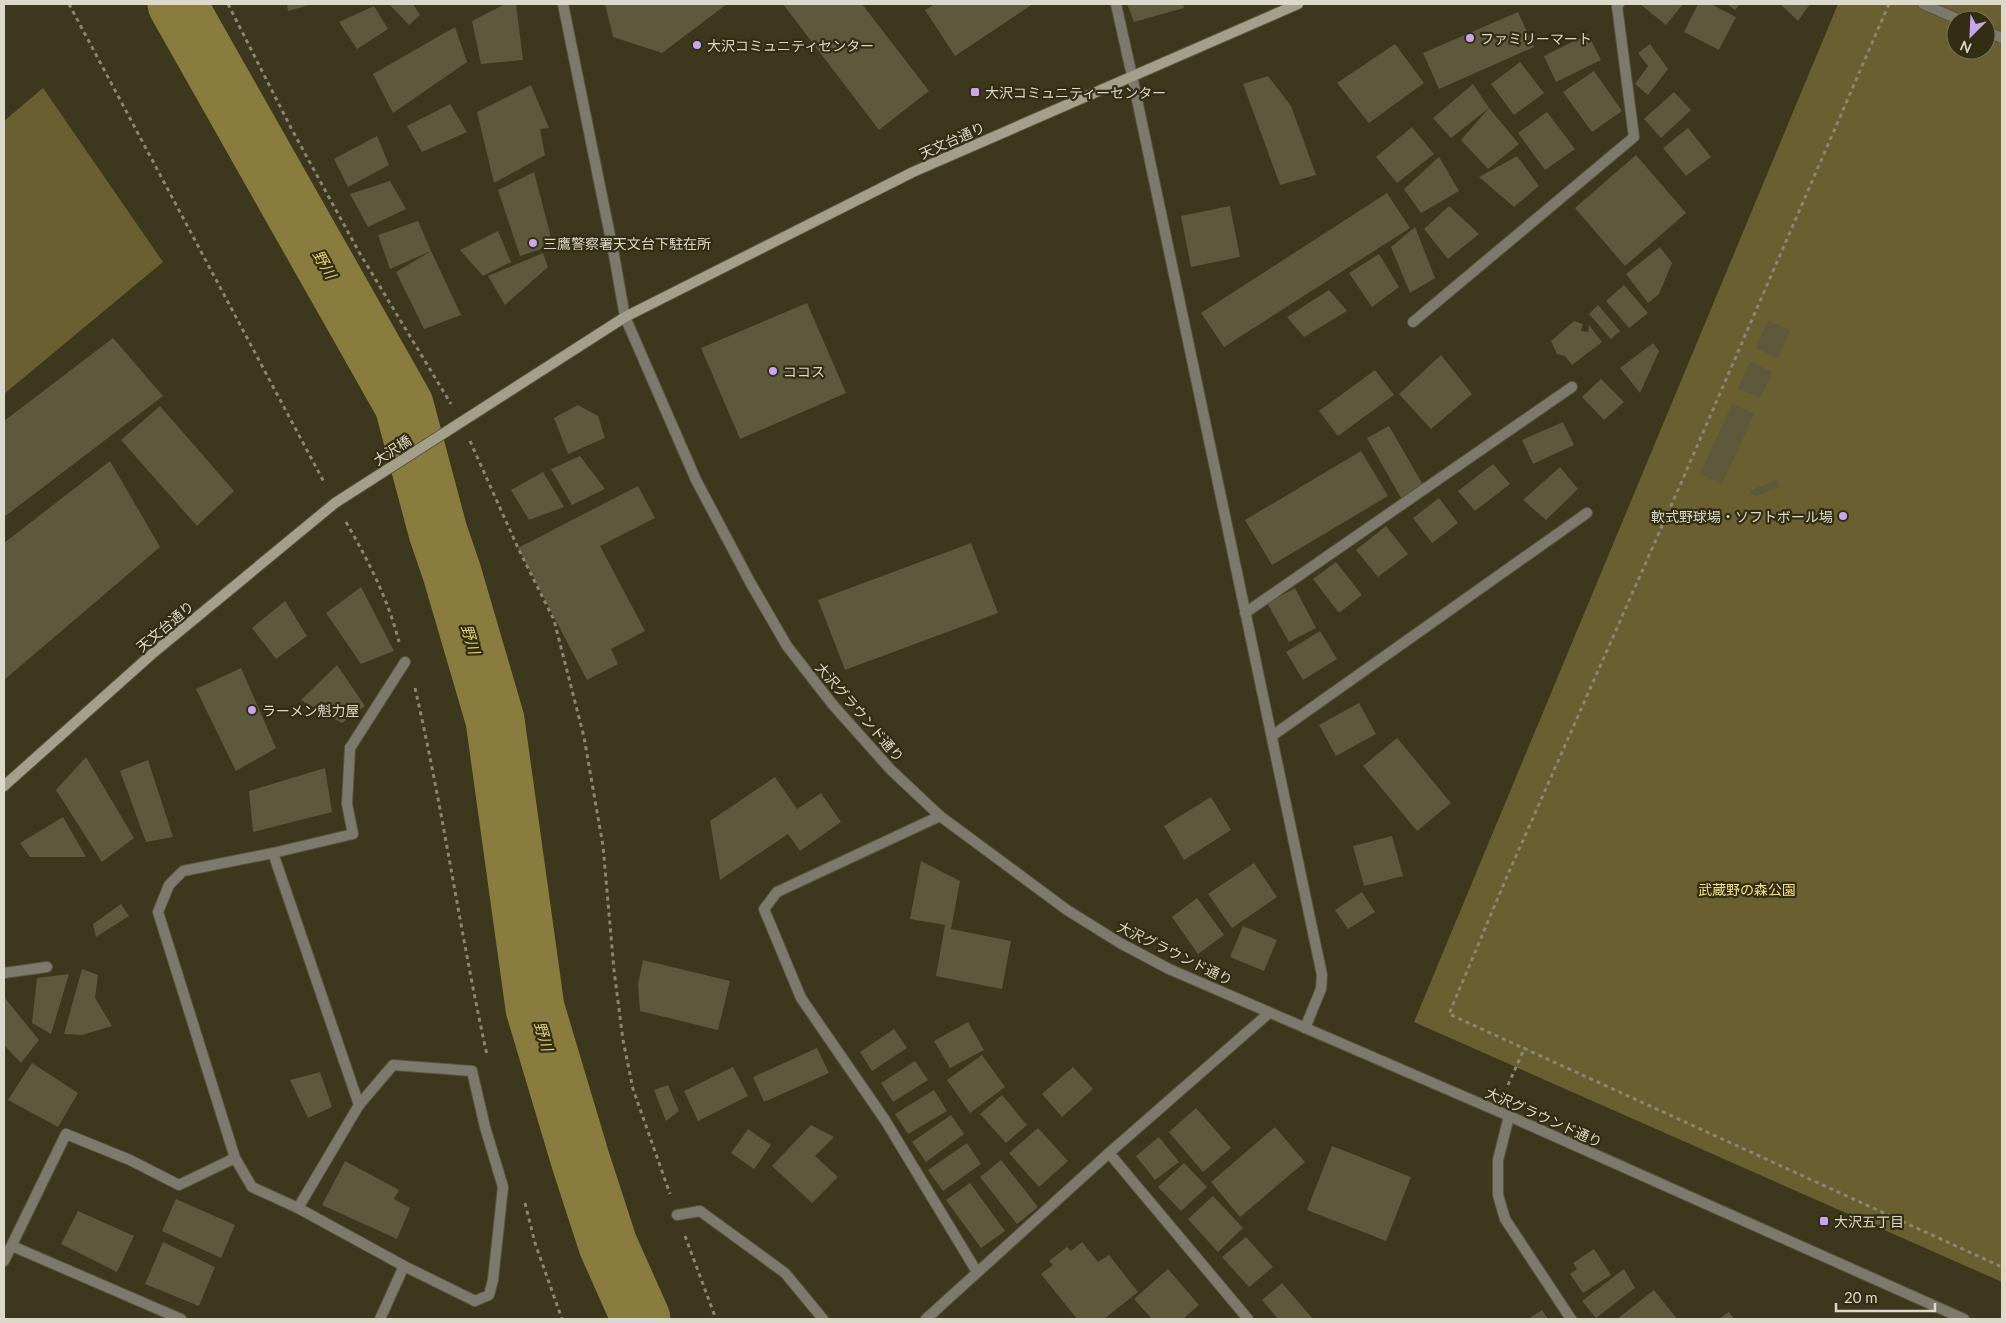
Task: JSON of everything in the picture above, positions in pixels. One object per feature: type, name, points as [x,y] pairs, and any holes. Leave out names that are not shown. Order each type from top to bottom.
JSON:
[{"type":"main road","name":"天文台通り","points":[[462,422],[625,317],[913,172],[1298,4]]},
{"type":"main road","name":"大沢橋","points":[[349,494],[462,422]]},
{"type":"main road","name":"天文台通り","points":[[4,786],[152,654],[335,503],[349,494]]},
{"type":"street","name":"大沢グラウンド通り","points":[[563,4],[625,317],[696,480],[750,582],[787,646],[833,705],[891,770],[940,816],[1067,910],[1120,943],[1168,969],[1509,1116],[1964,1319]]},
{"type":"street","points":[[1116,4],[1322,975],[1321,989],[1305,1028]]},
{"type":"street","points":[[1413,322],[1634,136],[1617,6],[1619,4]]},
{"type":"street","points":[[1923,4],[1946,14]]},
{"type":"street","points":[[1245,613],[1572,388]]},
{"type":"street","points":[[1272,736],[1587,513]]},
{"type":"street","points":[[298,1208],[359,1105],[392,1065],[472,1071],[485,1127],[502,1186],[493,1280],[489,1295],[475,1300],[404,1266],[298,1208],[252,1187],[235,1158],[158,912],[169,885],[183,871],[273,854],[353,834],[347,804],[350,748],[405,662]]},
{"type":"street","points":[[940,816],[777,892],[764,909],[802,998],[885,1120],[977,1272]]},
{"type":"street","points":[[273,854],[359,1105]]},
{"type":"street","points":[[4,973],[47,967]]},
{"type":"street","points":[[926,1319],[1109,1153],[1269,1013]]},
{"type":"street","points":[[1509,1116],[1498,1160],[1498,1194],[1505,1219],[1572,1319]]},
{"type":"street","points":[[4,1262],[66,1134],[130,1160],[179,1185],[235,1158]]},
{"type":"street","points":[[1109,1153],[1248,1319]]},
{"type":"street","points":[[677,1215],[700,1210],[785,1273],[823,1319]]},
{"type":"street","points":[[12,1246],[181,1319]]},
{"type":"street","points":[[380,1319],[404,1266]]},
{"type":"path","points":[[69,4],[335,503],[362,549],[392,613],[414,688],[435,779],[488,1063]]},
{"type":"path","points":[[228,4],[291,128],[355,244],[462,422],[518,548],[554,620],[584,737],[604,846],[614,970],[623,1040],[633,1089],[716,1319]]},
{"type":"path","points":[[1889,4],[1678,490],[1505,881],[1449,1014],[1525,1047],[2002,1267]]},
{"type":"path","points":[[1508,1085],[1525,1047]]},
{"type":"path","points":[[523,1197],[535,1243],[562,1319]]},
{"type":"green space","name":"軟式野球場・ソフトボール場","points":[[1838,4],[2002,4],[2002,1282],[1414,1022]]},
{"type":"green space","points":[[43,88],[163,262],[4,394],[4,121]]},
{"type":"building","points":[[287,4],[313,4],[288,11]]},
{"type":"building","points":[[389,4],[413,4],[420,15],[409,25]]},
{"type":"building","points":[[505,4],[516,4],[523,60],[481,64],[472,21]]},
{"type":"building","points":[[605,4],[727,4],[662,53],[613,37]]},
{"type":"building","points":[[783,4],[862,4],[929,91],[879,130]]},
{"type":"building","points":[[935,4],[1033,4],[955,56],[925,10]]},
{"type":"building","points":[[1127,4],[1183,4],[1184,8],[1134,22]]},
{"type":"building","points":[[1640,4],[1683,4],[1666,25]]},
{"type":"building","points":[[1698,4],[1711,4],[1736,17],[1719,50],[1684,32]]},
{"type":"building","points":[[1727,4],[1740,4],[1735,10]]},
{"type":"building","points":[[1780,4],[1810,4],[1798,21]]},
{"type":"building","points":[[374,6],[388,29],[357,49],[339,22]]},
{"type":"building","points":[[1518,12],[1534,47],[1439,89],[1423,53]]},
{"type":"building","points":[[455,27],[467,62],[393,113],[373,74]]},
{"type":"building","points":[[1588,34],[1601,60],[1556,82],[1544,56]]},
{"type":"building","points":[[1395,44],[1424,83],[1369,123],[1337,83]]},
{"type":"building","points":[[1650,44],[1668,69],[1648,95],[1635,84],[1648,66],[1638,53]]},
{"type":"building","points":[[1520,62],[1544,93],[1514,115],[1491,84]]},
{"type":"building","points":[[1594,71],[1622,111],[1592,132],[1563,92]]},
{"type":"building","points":[[1268,76],[1291,106],[1316,175],[1280,185],[1243,84]]},
{"type":"building","points":[[1473,84],[1489,108],[1451,138],[1433,118]]},
{"type":"building","points":[[531,85],[549,128],[540,129],[545,155],[494,183],[477,112]]},
{"type":"building","points":[[1674,92],[1691,110],[1661,138],[1644,119]]},
{"type":"building","points":[[450,104],[467,132],[422,152],[407,126]]},
{"type":"building","points":[[1489,108],[1519,144],[1488,169],[1461,140]]},
{"type":"building","points":[[1547,112],[1575,149],[1545,170],[1518,133]]},
{"type":"building","points":[[1412,127],[1434,154],[1397,183],[1376,157]]},
{"type":"building","points":[[1688,128],[1711,157],[1686,176],[1663,148]]},
{"type":"building","points":[[377,136],[389,165],[348,187],[334,159]]},
{"type":"building","points":[[1636,155],[1686,213],[1625,266],[1575,208]]},
{"type":"building","points":[[1517,156],[1539,186],[1514,207],[1479,177]]},
{"type":"building","points":[[1439,157],[1459,191],[1421,213],[1404,189]]},
{"type":"building","points":[[534,172],[553,245],[520,256],[498,190]]},
{"type":"building","points":[[390,181],[406,209],[368,227],[350,194]]},
{"type":"building","points":[[1387,193],[1410,228],[1224,347],[1201,313]]},
{"type":"building","points":[[1230,206],[1240,257],[1191,267],[1181,216]]},
{"type":"building","points":[[1449,206],[1479,234],[1448,259],[1424,229]]},
{"type":"building","points":[[418,221],[431,251],[390,269],[378,235]]},
{"type":"building","points":[[1415,227],[1435,278],[1410,293],[1391,247]]},
{"type":"building","points":[[498,231],[511,262],[483,276],[460,250]]},
{"type":"building","points":[[1660,247],[1672,263],[1659,294],[1648,303],[1626,274]]},
{"type":"building","points":[[431,251],[461,315],[424,329],[396,272]]},
{"type":"building","points":[[543,253],[548,267],[505,305],[488,276]]},
{"type":"building","points":[[1379,254],[1399,287],[1372,307],[1349,273]]},
{"type":"building","points":[[1624,285],[1648,313],[1629,328],[1606,301]]},
{"type":"building","points":[[1329,290],[1347,311],[1304,337],[1287,317]]},
{"type":"building","name":"ココス","points":[[807,303],[846,393],[740,439],[701,348]]},
{"type":"building","points":[[1598,305],[1620,331],[1611,339],[1589,314]]},
{"type":"building","points":[[1574,321],[1583,324],[1581,331],[1588,332],[1589,325],[1602,342],[1572,365],[1565,356],[1557,354],[1551,341]]},
{"type":"building","points":[[1768,321],[1790,330],[1778,358],[1756,348]]},
{"type":"building","points":[[113,338],[163,396],[4,517],[4,421]]},
{"type":"building","points":[[1653,343],[1659,351],[1640,393],[1620,368]]},
{"type":"building","points":[[1441,355],[1472,394],[1431,429],[1399,394]]},
{"type":"building","points":[[1750,362],[1772,372],[1760,398],[1738,389]]},
{"type":"building","points":[[1375,370],[1394,395],[1338,436],[1319,411]]},
{"type":"building","points":[[1601,379],[1624,402],[1604,420],[1582,397]]},
{"type":"building","points":[[1732,404],[1754,414],[1722,484],[1700,474]]},
{"type":"building","points":[[578,405],[598,416],[605,438],[568,454],[554,418]]},
{"type":"building","points":[[160,406],[234,491],[197,526],[121,440]]},
{"type":"building","points":[[1563,422],[1574,445],[1533,464],[1522,440]]},
{"type":"building","points":[[1389,426],[1423,485],[1401,498],[1367,438]]},
{"type":"building","points":[[1361,451],[1388,496],[1272,565],[1245,520]]},
{"type":"building","points":[[580,456],[605,489],[572,505],[551,469]]},
{"type":"building","points":[[110,461],[160,547],[4,680],[4,543]]},
{"type":"building","points":[[1493,464],[1510,484],[1475,511],[1458,491]]},
{"type":"building","points":[[1560,467],[1578,489],[1546,520],[1523,500]]},
{"type":"building","points":[[543,472],[564,507],[529,520],[511,490]]},
{"type":"building","points":[[1777,480],[1780,487],[1755,496],[1749,491]]},
{"type":"building","points":[[638,486],[655,518],[600,546],[645,631],[611,649],[618,664],[587,680],[518,548]]},
{"type":"building","points":[[1439,498],[1458,523],[1432,543],[1413,518]]},
{"type":"building","points":[[1386,526],[1408,554],[1378,577],[1356,550]]},
{"type":"building","points":[[971,543],[998,613],[845,670],[818,600]]},
{"type":"building","points":[[1336,562],[1362,595],[1339,613],[1313,579]]},
{"type":"building","points":[[361,587],[394,651],[361,664],[326,613]]},
{"type":"building","points":[[1295,588],[1316,628],[1289,642],[1267,603]]},
{"type":"building","points":[[285,601],[307,636],[276,659],[252,628]]},
{"type":"building","points":[[1320,631],[1337,659],[1303,680],[1286,652]]},
{"type":"building","points":[[337,665],[365,706],[342,723],[301,700]]},
{"type":"building","points":[[241,668],[276,748],[236,771],[196,689]]},
{"type":"building","points":[[1359,703],[1376,734],[1336,756],[1319,725]]},
{"type":"building","points":[[1397,738],[1451,803],[1417,831],[1363,766]]},
{"type":"building","points":[[86,757],[134,838],[102,862],[56,790]]},
{"type":"building","points":[[148,760],[173,837],[146,842],[120,771]]},
{"type":"building","points":[[325,768],[332,812],[253,832],[249,791]]},
{"type":"building","points":[[775,777],[797,809],[821,793],[841,822],[800,851],[788,834],[720,880],[710,821]]},
{"type":"building","points":[[1211,797],[1231,830],[1184,860],[1164,826]]},
{"type":"building","points":[[63,817],[86,857],[30,857],[20,843]]},
{"type":"building","points":[[1392,836],[1403,876],[1364,886],[1353,846]]},
{"type":"building","points":[[921,861],[960,881],[951,929],[1011,941],[1002,989],[936,976],[945,925],[910,919]]},
{"type":"building","points":[[1254,863],[1277,897],[1232,928],[1208,894]]},
{"type":"building","points":[[1362,892],[1375,912],[1348,929],[1335,910]]},
{"type":"building","points":[[1197,898],[1224,935],[1198,954],[1172,917]]},
{"type":"building","points":[[121,904],[129,916],[96,937],[93,924]]},
{"type":"building","points":[[1243,926],[1277,940],[1264,971],[1230,957]]},
{"type":"building","points":[[643,960],[730,981],[718,1030],[640,1011],[638,984]]},
{"type":"building","points":[[82,969],[98,975],[95,998],[112,1026],[82,1035],[64,1034]]},
{"type":"building","points":[[69,974],[51,1034],[32,1023],[37,978]]},
{"type":"building","points":[[4,997],[39,1040],[21,1063],[4,1045]]},
{"type":"building","points":[[968,1022],[984,1050],[950,1068],[934,1041]]},
{"type":"building","points":[[894,1029],[907,1048],[872,1071],[860,1052]]},
{"type":"building","points":[[817,1048],[829,1073],[764,1102],[753,1077]]},
{"type":"building","points":[[982,1055],[1005,1087],[970,1113],[947,1080]]},
{"type":"building","points":[[915,1061],[928,1080],[893,1102],[881,1083]]},
{"type":"building","points":[[32,1063],[78,1093],[58,1127],[8,1100]]},
{"type":"building","points":[[733,1067],[748,1096],[698,1121],[684,1091]]},
{"type":"building","points":[[1073,1067],[1093,1089],[1062,1117],[1042,1094]]},
{"type":"building","points":[[320,1072],[332,1107],[308,1118],[290,1080]]},
{"type":"building","points":[[668,1085],[679,1111],[666,1121],[654,1090]]},
{"type":"building","points":[[934,1090],[947,1111],[908,1134],[895,1114]]},
{"type":"building","points":[[1002,1095],[1027,1125],[1006,1143],[980,1114]]},
{"type":"building","points":[[1196,1108],[1231,1148],[1203,1172],[1169,1132]]},
{"type":"building","points":[[951,1115],[964,1134],[926,1162],[912,1142]]},
{"type":"building","points":[[811,1125],[834,1137],[815,1156],[838,1177],[812,1203],[772,1166]]},
{"type":"building","points":[[1275,1127],[1305,1162],[1240,1217],[1211,1182]]},
{"type":"building","points":[[1038,1128],[1068,1161],[1039,1187],[1009,1153]]},
{"type":"building","points":[[748,1129],[771,1145],[754,1169],[731,1153]]},
{"type":"building","points":[[1159,1137],[1179,1162],[1155,1180],[1136,1156]]},
{"type":"building","points":[[967,1143],[981,1164],[943,1191],[928,1170]]},
{"type":"building","points":[[1332,1146],[1411,1177],[1386,1241],[1307,1210]]},
{"type":"building","points":[[1001,1160],[1038,1207],[1017,1224],[980,1177]]},
{"type":"building","points":[[345,1161],[399,1190],[394,1199],[410,1208],[397,1239],[322,1205]]},
{"type":"building","points":[[1184,1163],[1207,1187],[1181,1211],[1158,1187]]},
{"type":"building","points":[[970,1183],[1005,1231],[981,1248],[946,1200]]},
{"type":"building","points":[[1213,1196],[1243,1228],[1218,1252],[1188,1219]]},
{"type":"building","points":[[176,1199],[235,1225],[221,1258],[162,1231]]},
{"type":"building","points":[[78,1211],[134,1236],[117,1272],[61,1244]]},
{"type":"building","points":[[1246,1237],[1273,1267],[1249,1287],[1222,1257]]},
{"type":"building","points":[[163,1242],[215,1267],[199,1306],[145,1284]]},
{"type":"building","points":[[1082,1242],[1098,1262],[1109,1255],[1138,1292],[1104,1319],[1077,1319],[1041,1274],[1053,1265],[1049,1261],[1067,1247],[1071,1251]]},
{"type":"building","points":[[1594,1249],[1611,1275],[1583,1293],[1570,1274],[1577,1269],[1573,1263]]},
{"type":"building","points":[[1168,1269],[1199,1305],[1183,1319],[1152,1319],[1134,1299]]},
{"type":"building","points":[[1624,1269],[1635,1288],[1596,1318],[1582,1301]]},
{"type":"building","points":[[1282,1283],[1313,1319],[1278,1319],[1262,1300]]},
{"type":"building","points":[[1654,1290],[1677,1319],[1617,1319]]},
{"type":"building","points":[[1542,1310],[1548,1319],[1528,1319]]},
{"type":"building","points":[[1729,1312],[1734,1319],[1719,1319]]},
{"type":"waterway","name":"野川","points":[[177,4],[404,405],[438,532],[452,573],[495,720],[535,1008],[608,1245],[641,1319]]},
{"type":"place","name":"ファミリーマート","points":[[1470,38]]},
{"type":"place","name":"大沢コミュニティセンター","points":[[697,45]]},
{"type":"place","name":"大沢コミュニティーセンター","points":[[975,92]]},
{"type":"place","name":"三鷹警察署天文台下駐在所","points":[[533,243]]},
{"type":"place","name":"ココス","points":[[773,371]]},
{"type":"place","name":"軟式野球場・ソフトボール場","points":[[1843,516]]},
{"type":"place","name":"ラーメン魁力屋","points":[[252,710]]},
{"type":"place","name":"大沢五丁目","points":[[1824,1221]]},
{"type":"park label","name":"武蔵野の森公園","points":[[1747,889]]}]
